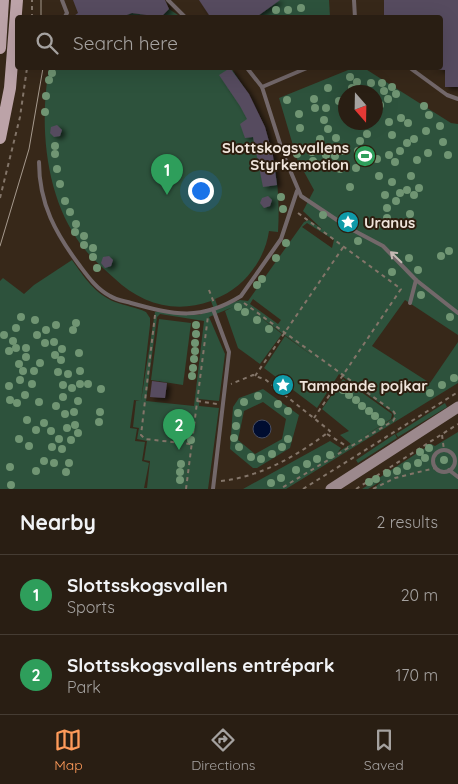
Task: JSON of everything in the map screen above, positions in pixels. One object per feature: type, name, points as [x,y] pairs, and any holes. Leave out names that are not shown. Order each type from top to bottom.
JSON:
[{"type":"main road","points":[[0,48],[3,0]]},
{"type":"main road","points":[[16,15],[17,0]]},
{"type":"main road","points":[[0,138],[10,88],[15,25]]},
{"type":"main road","points":[[331,489],[458,408]]},
{"type":"lane","points":[[62,0],[67,13],[66,15]]},
{"type":"lane","points":[[168,0],[183,15]]},
{"type":"lane","points":[[354,0],[355,15]]},
{"type":"lane","points":[[249,70],[262,87],[297,191],[301,196],[349,228],[383,246],[401,262],[416,280],[458,313]]},
{"type":"lane","points":[[262,87],[302,70]]},
{"type":"lane","points":[[413,70],[447,95],[458,99]]},
{"type":"lane","points":[[39,162],[41,191],[46,213],[68,251],[98,288],[112,298],[154,310],[192,315],[213,309],[241,296],[256,278],[281,239],[297,191]]},
{"type":"lane","points":[[410,303],[416,280]]},
{"type":"lane","points":[[213,309],[229,352],[213,489]]},
{"type":"lane","points":[[444,450],[450,452],[455,458],[454,465],[449,470],[442,471],[435,468],[433,457],[437,452],[444,450]]},
{"type":"lane","points":[[449,470],[458,476]]},
{"type":"path","points":[[32,0],[32,15]]},
{"type":"path","points":[[0,198],[18,126],[27,70]]},
{"type":"path","points":[[295,211],[401,289],[314,418]]},
{"type":"path","points":[[229,385],[255,376],[344,246]]},
{"type":"path","points":[[240,302],[246,304],[394,412],[396,416],[393,421],[280,489]]},
{"type":"path","points":[[186,489],[208,314]]},
{"type":"path","points":[[155,318],[141,435],[144,439],[191,444]]},
{"type":"path","points":[[220,481],[254,475],[330,432],[266,380],[255,376]]},
{"type":"path","points":[[303,489],[458,392]]},
{"type":"path","points":[[197,401],[223,404]]},
{"type":"path","points":[[356,489],[458,424]]},
{"type":"path","points":[[327,434],[348,448]]},
{"type":"path","points":[[442,434],[444,450]]},
{"type":"path","points":[[373,489],[395,478],[435,468]]},
{"type":"green space","points":[[279,0],[329,0],[330,15],[259,15]]},
{"type":"green space","points":[[169,9],[178,15],[163,15]]},
{"type":"green space","points":[[132,13],[146,15],[127,15]]},
{"type":"green space","points":[[49,70],[232,70],[255,107],[270,145],[278,186],[278,232],[269,231],[267,242],[258,263],[243,281],[235,288],[215,299],[218,308],[240,300],[248,301],[304,222],[309,220],[322,229],[303,211],[314,190],[297,159],[279,98],[348,70],[367,70],[451,123],[458,124],[458,335],[405,300],[372,346],[430,383],[458,342],[458,383],[286,489],[243,489],[330,441],[341,448],[338,452],[351,444],[340,435],[349,431],[322,409],[343,379],[392,414],[391,419],[361,438],[392,419],[394,416],[392,412],[339,374],[317,408],[264,368],[285,336],[317,359],[255,313],[282,334],[260,364],[238,348],[225,311],[233,307],[209,317],[225,354],[219,401],[199,399],[199,406],[219,408],[208,489],[0,489],[0,281],[3,278],[24,294],[34,285],[72,260],[90,284],[108,299],[146,312],[150,318],[150,325],[141,401],[155,312],[199,315],[214,309],[211,301],[184,307],[159,304],[147,300],[124,287],[89,255],[70,227],[60,206],[53,184],[45,137],[46,90]],"holes":[[[307,223],[334,240],[332,248],[302,227]],[[253,299],[281,320],[278,324],[250,304]],[[160,314],[204,321],[194,406],[146,401],[157,317]],[[134,400],[140,401],[136,401],[133,427],[139,428],[137,439],[147,441],[144,460],[150,461],[147,488],[144,488],[149,463],[142,461],[145,442],[135,441],[137,429],[130,428]]]},
{"type":"green space","points":[[159,319],[191,323],[183,385],[151,380]]},
{"type":"green space","points":[[263,389],[299,415],[290,448],[257,468],[253,468],[230,449],[233,407],[239,398]],"holes":[[[263,402],[286,419],[282,439],[255,454],[238,440],[244,411]]]},
{"type":"green space","points":[[445,403],[447,407],[398,437],[396,434]]},
{"type":"green space","points":[[458,432],[458,489],[373,489],[383,480],[368,489],[362,489],[431,444],[435,446]]},
{"type":"green space","points":[[395,434],[397,438],[358,463],[356,460]]},
{"type":"water","points":[[258,420],[266,420],[271,425],[269,436],[258,438],[253,433],[253,425]]},
{"type":"building","points":[[73,0],[165,0],[169,9],[163,15],[132,13],[127,15],[75,15],[78,13]]},
{"type":"building","points":[[199,0],[280,0],[259,15],[209,15]]},
{"type":"building","points":[[384,0],[458,0],[458,87],[445,87],[445,70],[443,70],[443,15],[384,15]]},
{"type":"building","points":[[227,70],[231,70],[249,94],[265,127],[273,156],[277,185],[263,187],[253,137],[245,138],[240,124],[247,119],[219,75]]},
{"type":"building","points":[[57,125],[62,130],[60,136],[54,137],[50,133],[51,127]]},
{"type":"building","points":[[268,196],[272,200],[270,206],[264,208],[260,203],[262,198]]},
{"type":"building","points":[[109,256],[113,260],[111,266],[105,268],[101,263],[103,257]]},
{"type":"building","points":[[152,381],[167,383],[165,398],[150,397]]},
{"type":"tram line","points":[[41,0],[41,15]]},
{"type":"tram line","points":[[0,246],[29,149],[43,70]]},
{"type":"place","name":"Slottskogsvallens Styrkemotion","points":[[365,156]]},
{"type":"place","name":"Slottsskogsvallen","points":[[167,195]]},
{"type":"place","name":"Uranus","points":[[348,222]]},
{"type":"place","name":"Tampande pojkar","points":[[283,385]]},
{"type":"place","name":"Slottsskogsvallens entrépark","points":[[179,450]]}]
